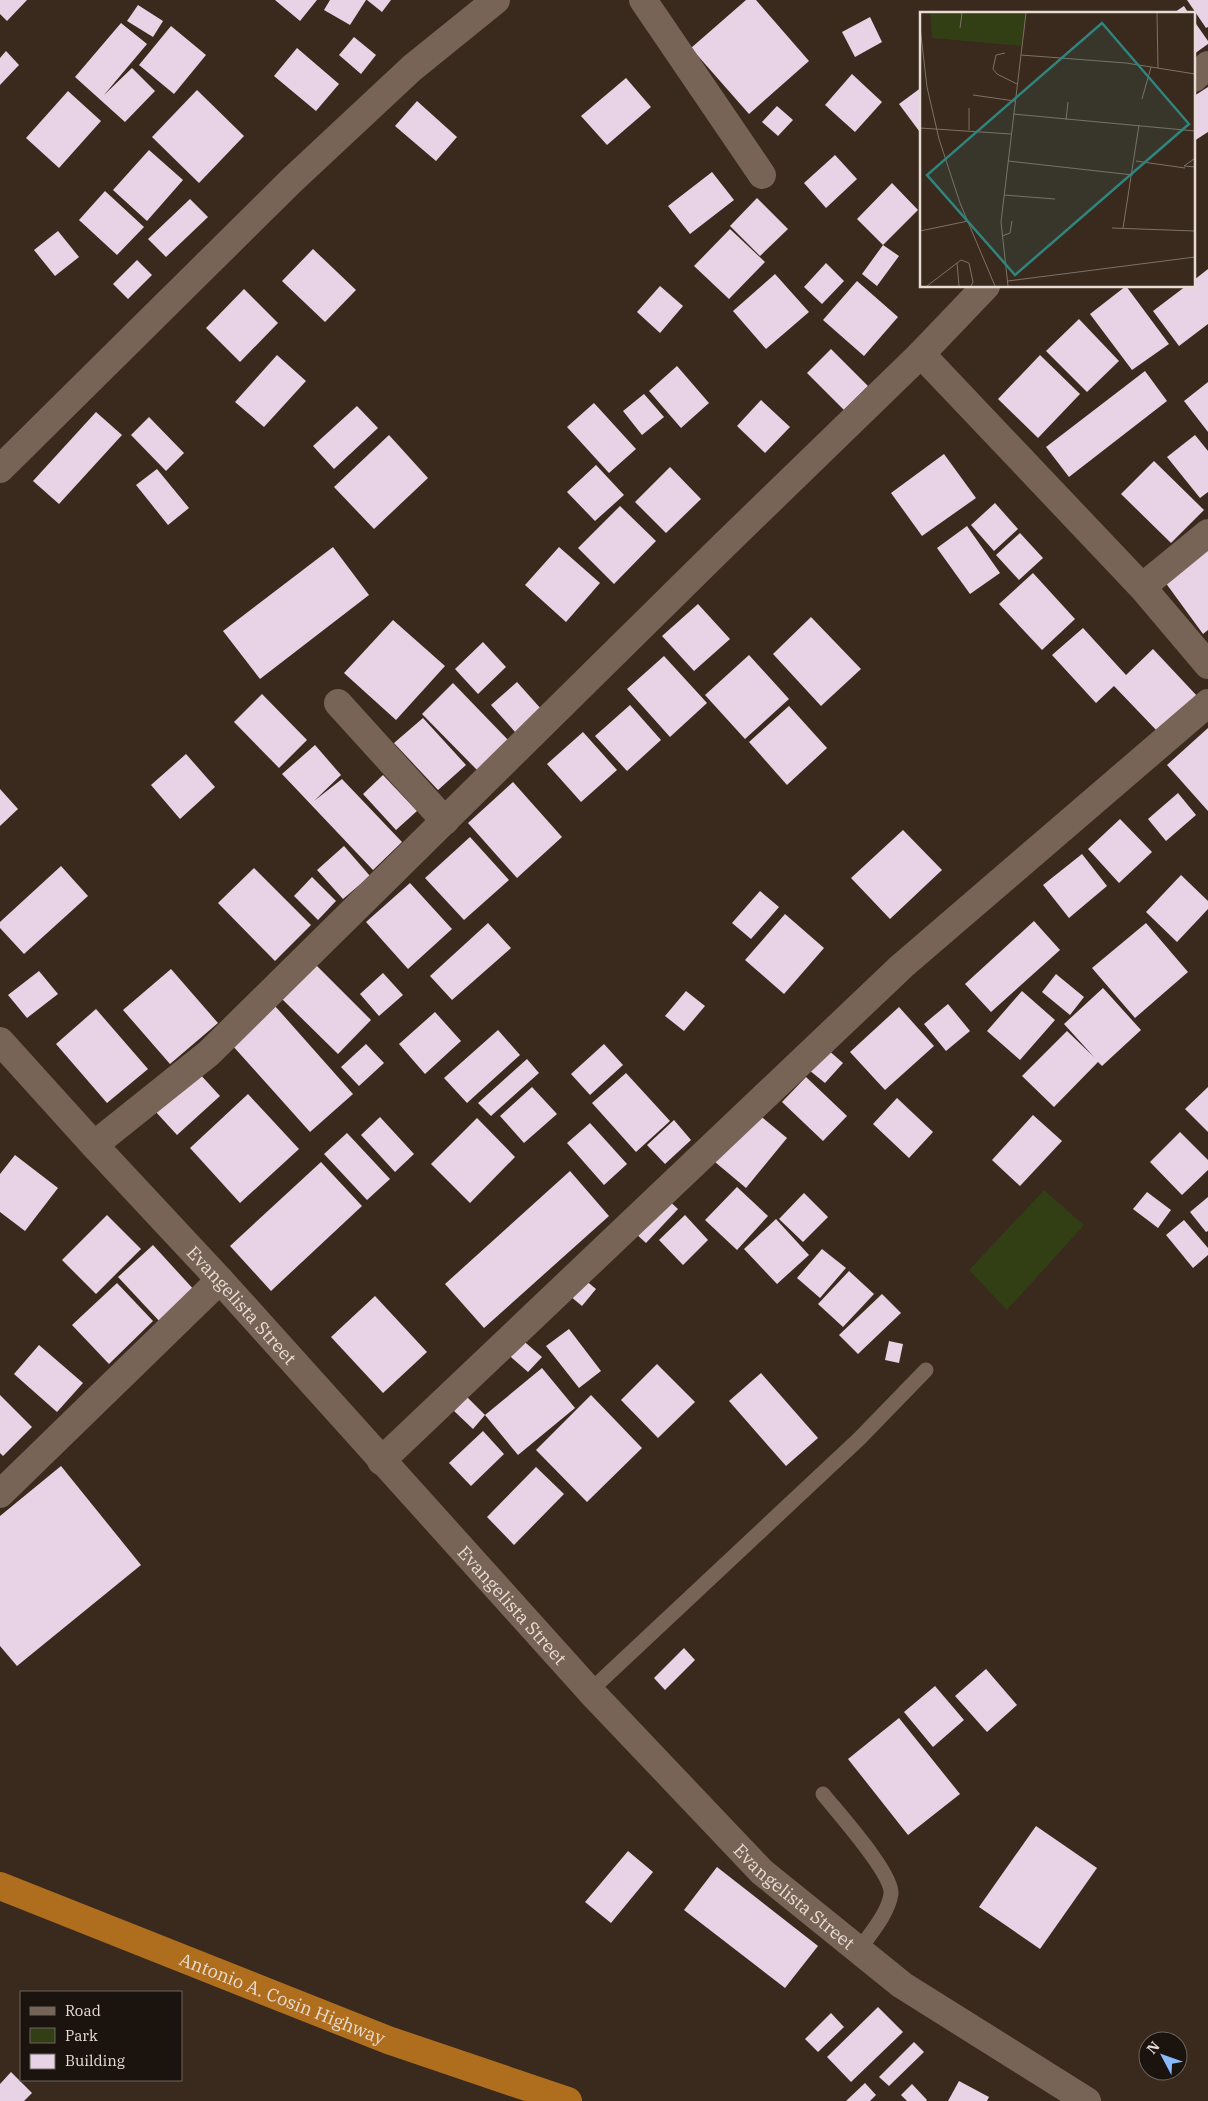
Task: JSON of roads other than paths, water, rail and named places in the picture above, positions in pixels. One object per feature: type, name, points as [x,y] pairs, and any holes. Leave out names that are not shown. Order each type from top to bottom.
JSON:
[{"type":"highway","name":"Antonio A. Cosin Highway","points":[[0,1886],[388,2040],[562,2100]]},
{"type":"street","points":[[0,469],[313,161],[412,68],[496,0]]},
{"type":"street","points":[[643,0],[762,175]]},
{"type":"street","points":[[1196,76],[1208,65]]},
{"type":"street","points":[[94,1145],[209,1053],[719,550],[921,354],[984,288]]},
{"type":"street","points":[[921,354],[1142,587],[1208,665]]},
{"type":"street","points":[[1142,587],[1208,533]]},
{"type":"street","points":[[338,703],[446,821]]},
{"type":"street","points":[[381,1461],[902,966],[1208,704]]},
{"type":"street","name":"Evangelista Street","points":[[5,1055],[94,1145],[220,1280],[590,1691],[762,1872],[902,1985],[1087,2101]]},
{"type":"street","points":[[0,1494],[220,1280]]},
{"type":"lane","points":[[590,1691],[859,1439],[926,1370]]},
{"type":"lane","points":[[822,1794],[878,1862],[889,1880],[891,1893],[883,1914],[859,1950]]}]
